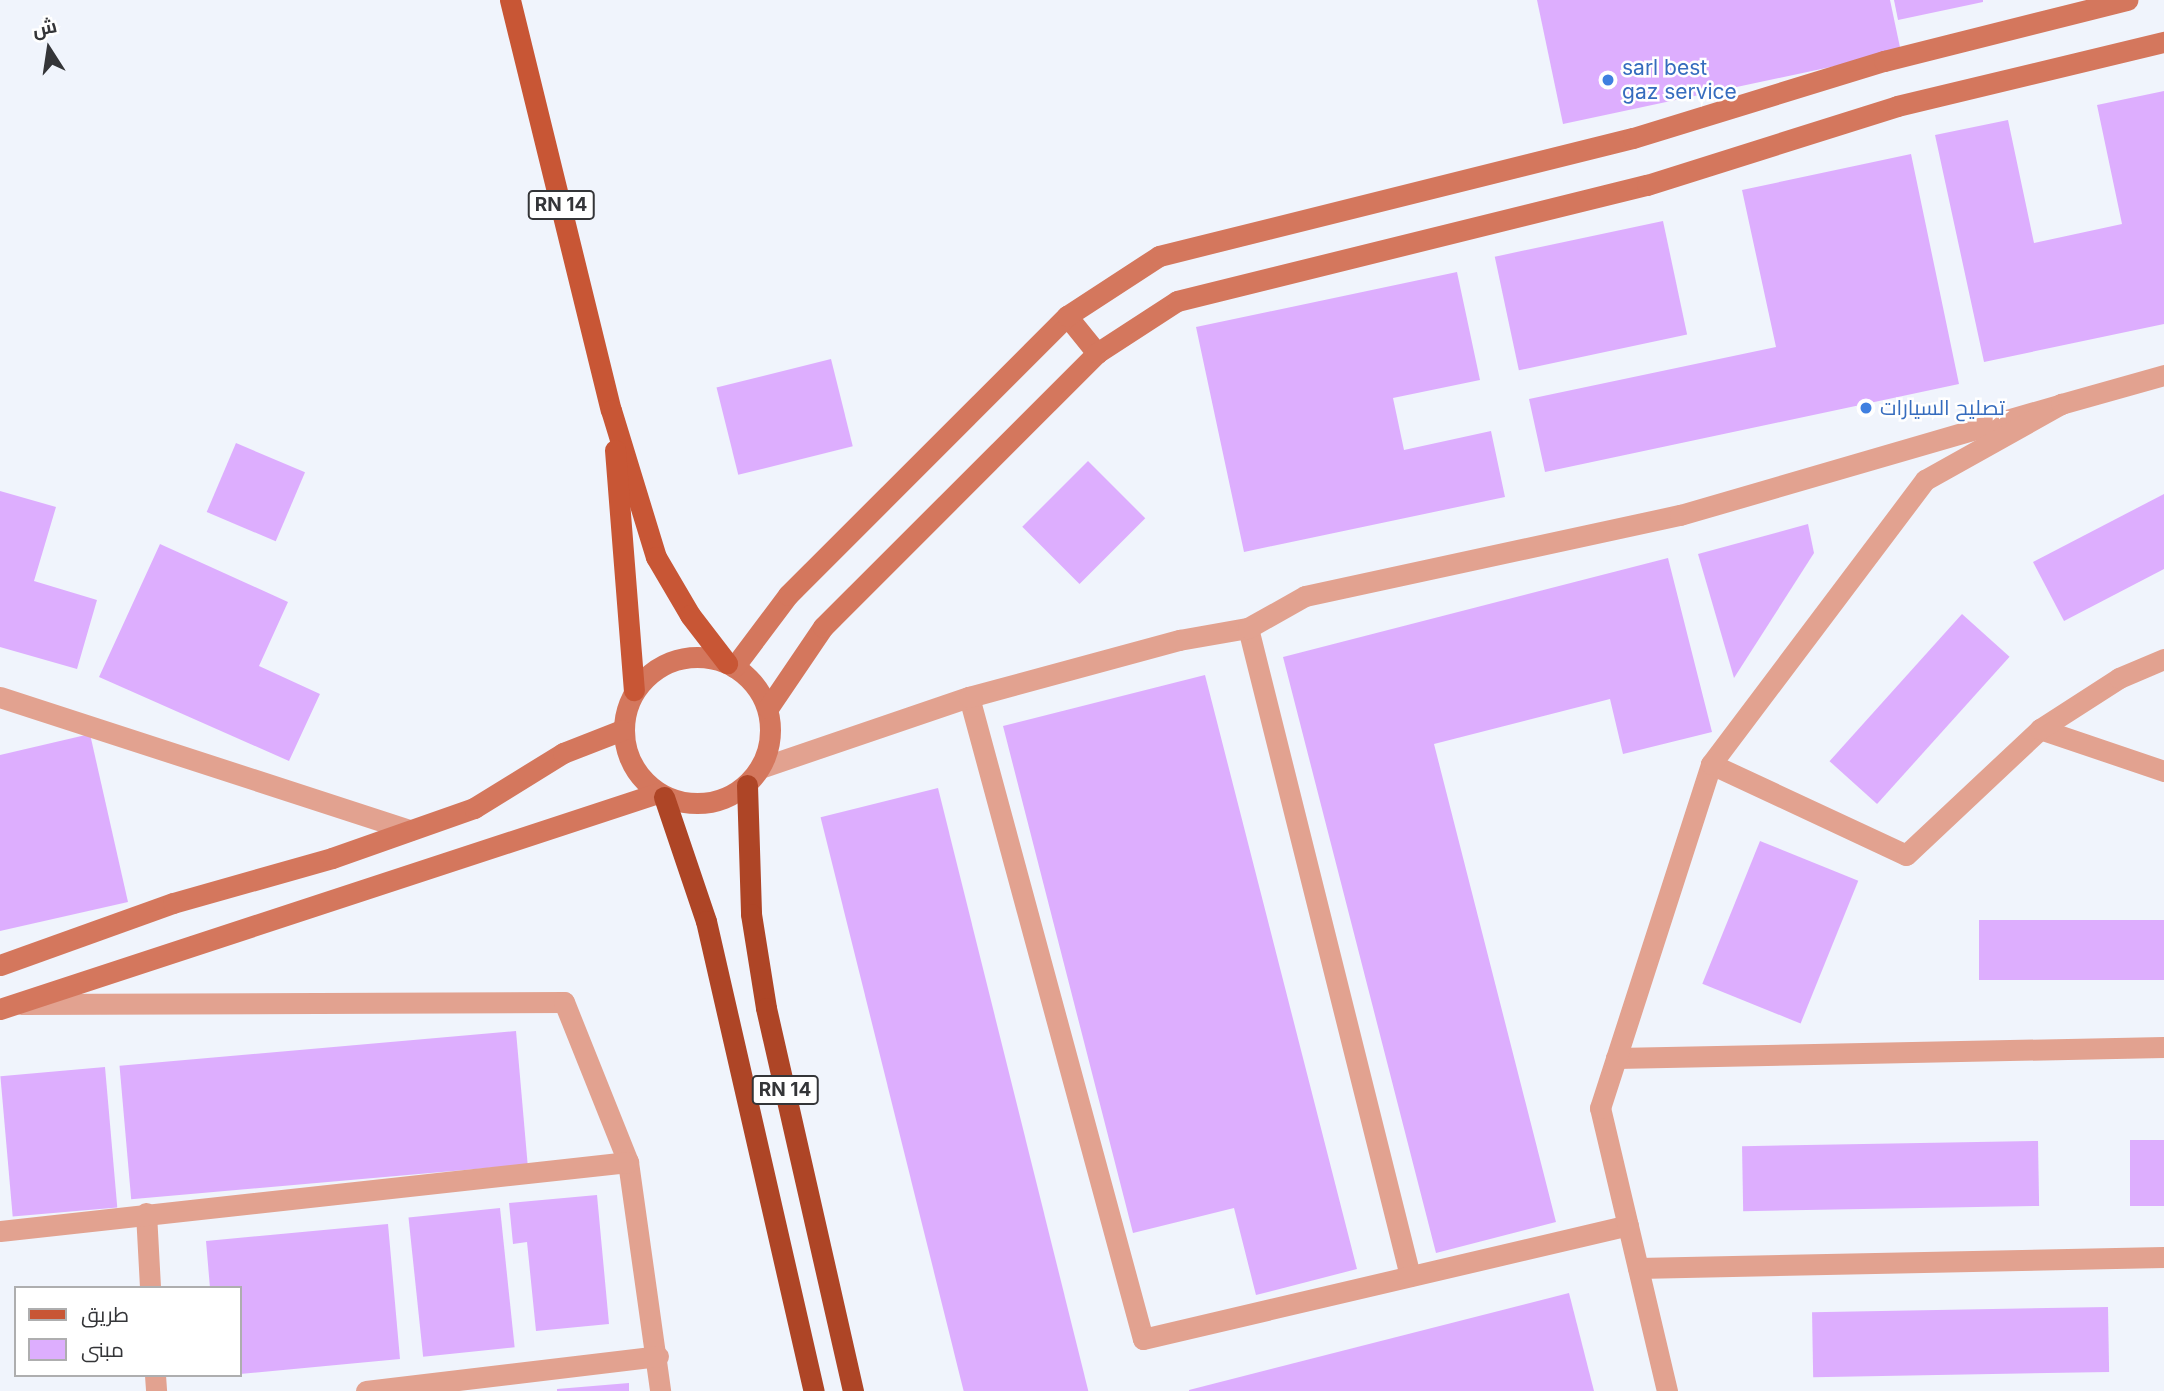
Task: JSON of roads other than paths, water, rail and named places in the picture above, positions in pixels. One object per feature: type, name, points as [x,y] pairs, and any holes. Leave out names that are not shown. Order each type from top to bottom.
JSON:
[{"type":"highway","name":"RN 14","points":[[754,777],[751,914],[766,1008],[853,1391]]},
{"type":"highway","name":"RN 14","points":[[661,795],[705,921],[814,1391]]},
{"type":"main road","name":"RN 14","points":[[510,0],[611,410],[656,557],[690,615],[730,665]]},
{"type":"main road","name":"RN 14","points":[[611,410],[634,690]]},
{"type":"street","points":[[730,665],[788,595],[1067,316],[1158,256],[1633,138],[1884,61],[2127,0]]},
{"type":"street","points":[[768,708],[823,627],[1097,353],[1177,301],[1647,185],[1897,106],[2164,42]]},
{"type":"street","points":[[1067,316],[1097,353]]},
{"type":"street","points":[[8,1006],[661,795],[708,803],[754,777],[969,697],[1179,640],[1248,628],[1305,596],[1680,515],[2164,375]]},
{"type":"street","points":[[1667,1391],[1600,1108],[1712,764],[1925,480],[2061,404]]},
{"type":"street","points":[[1248,628],[1410,1276]]},
{"type":"street","points":[[661,795],[633,769],[622,730],[634,690],[666,663],[706,657],[730,665],[758,690],[768,708],[769,749],[754,777]]},
{"type":"street","points":[[1712,764],[1906,855],[2040,729],[2119,678],[2164,659]]},
{"type":"street","points":[[0,697],[410,830]]},
{"type":"street","points":[[969,697],[1143,1339],[1628,1225]]},
{"type":"street","points":[[2040,729],[2164,771]]},
{"type":"street","points":[[0,965],[173,903],[474,808],[563,753],[622,730]]},
{"type":"street","points":[[8,1006],[564,1002],[628,1162],[658,1356],[660,1391]]},
{"type":"street","points":[[1616,1058],[2164,1047]]},
{"type":"street","points":[[0,1231],[628,1162]]},
{"type":"street","points":[[146,1213],[150,1286]]},
{"type":"street","points":[[1638,1268],[2164,1257]]},
{"type":"street","points":[[366,1391],[658,1356]]},
{"type":"place","name":"sarl best gaz service","points":[[1608,80]]},
{"type":"place","name":"تصليح السيارات","points":[[1866,408]]}]
